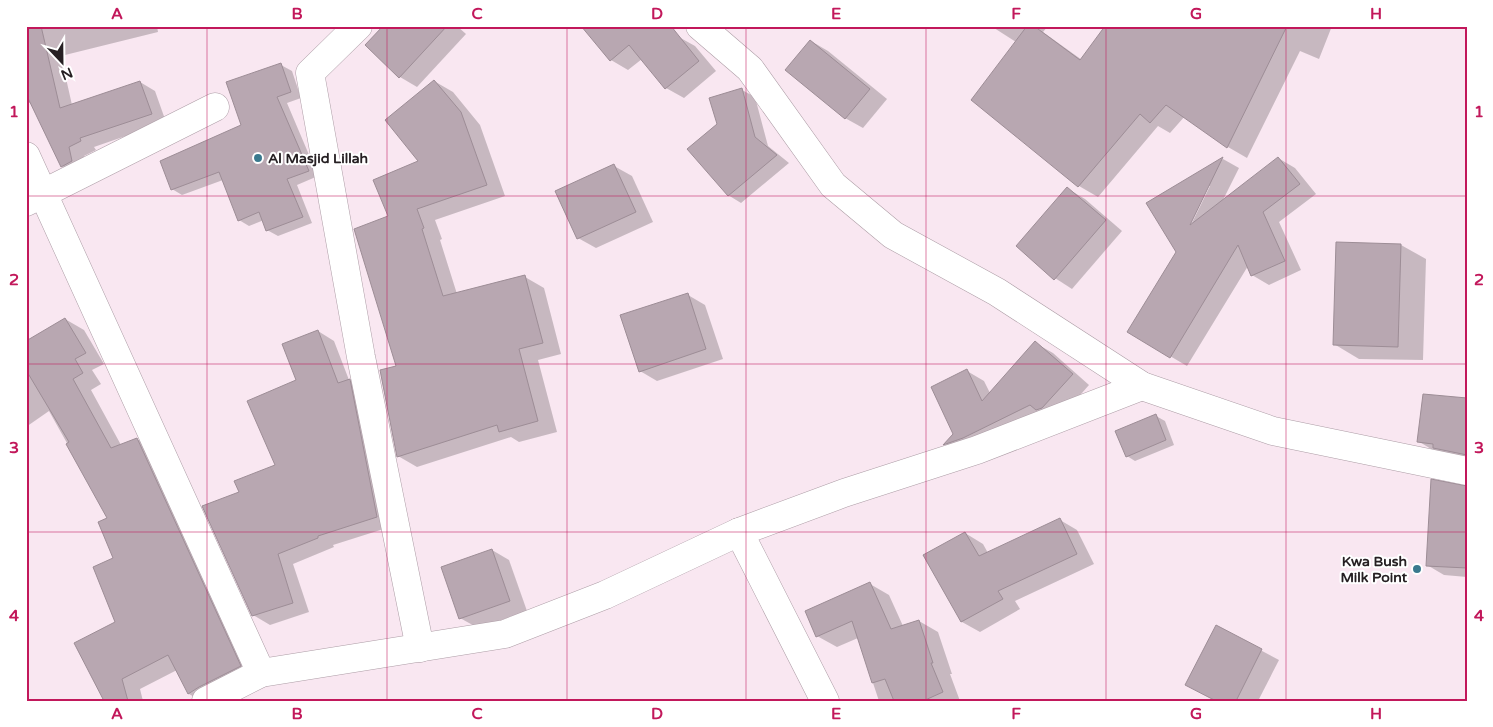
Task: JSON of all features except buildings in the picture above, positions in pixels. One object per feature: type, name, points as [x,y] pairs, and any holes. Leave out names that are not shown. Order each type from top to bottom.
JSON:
[{"type":"street","points":[[358,26],[310,74],[361,357],[420,648]]},
{"type":"street","points":[[700,26],[750,69],[833,185],[893,235],[998,292],[1142,386],[1273,431],[1467,471]]},
{"type":"street","points":[[35,197],[215,107]]},
{"type":"street","points":[[26,156],[35,197],[261,673]]},
{"type":"street","points":[[206,701],[261,673],[505,634],[605,595],[739,532],[844,493],[977,450],[1142,386]]},
{"type":"street","points":[[739,532],[825,701]]},
{"type":"place","name":"Al Masjid Lillah","points":[[258,158]]},
{"type":"place","name":"Kwa Bush Milk Point","points":[[1417,569]]}]
